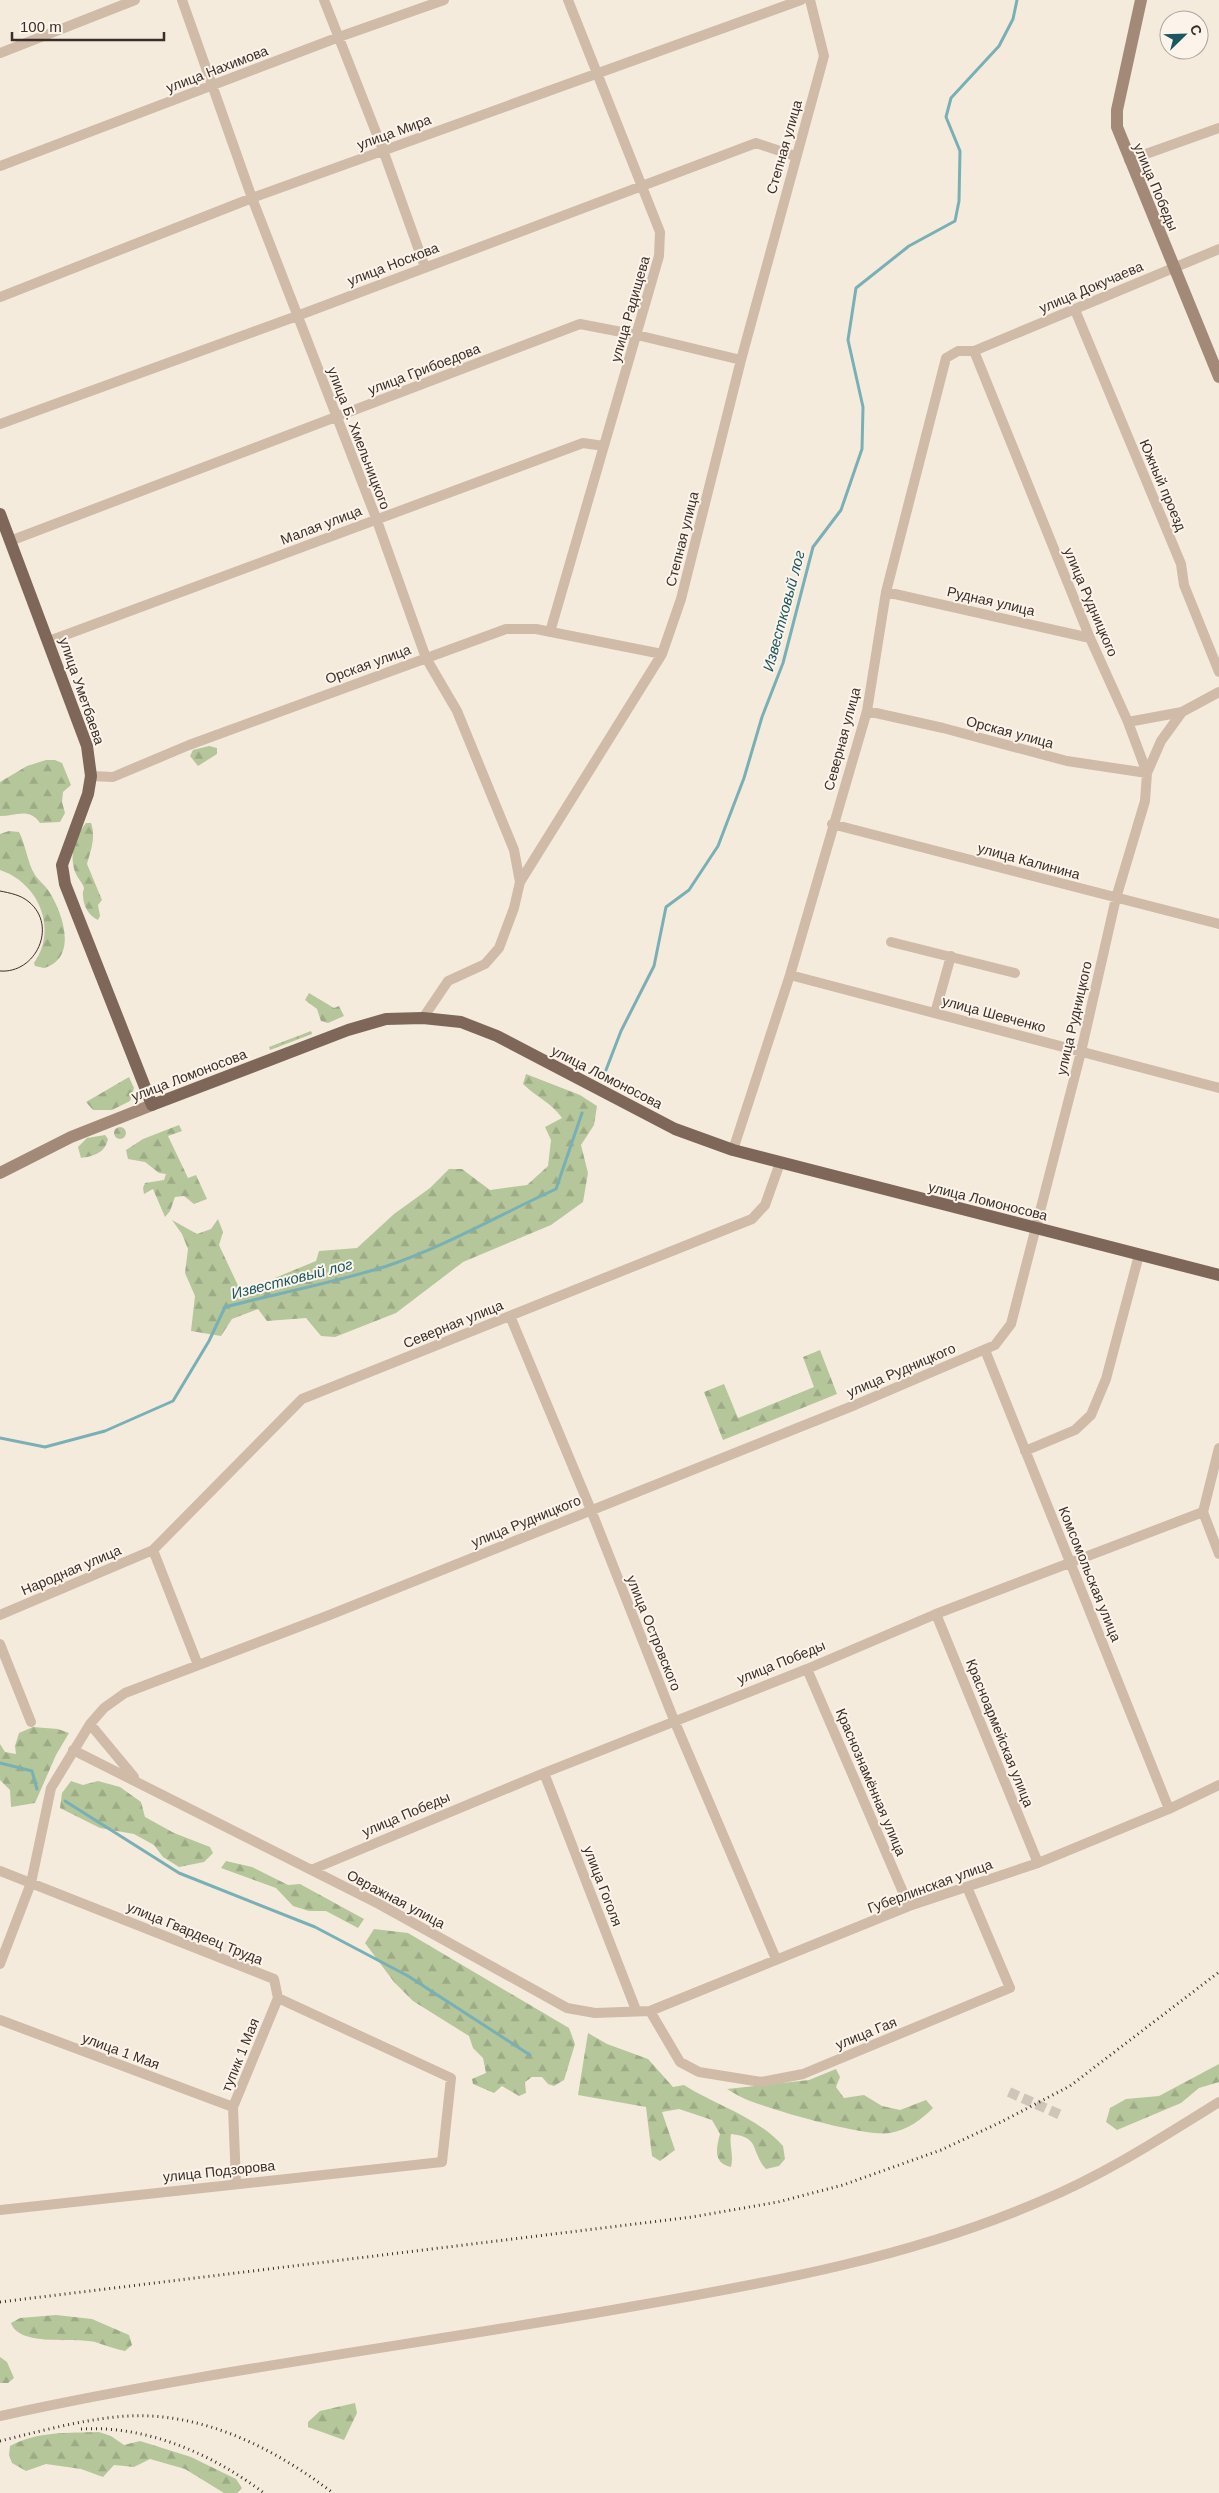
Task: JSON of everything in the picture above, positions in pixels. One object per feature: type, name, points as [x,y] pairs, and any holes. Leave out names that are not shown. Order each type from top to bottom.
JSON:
[{"type":"main road","name":"улица Уметбаева","points":[[0,514],[87,746],[91,776],[88,794],[62,865],[65,884],[152,1105]]},
{"type":"main road","name":"улица Ломоносова","points":[[152,1105],[348,1030],[386,1019],[423,1018],[461,1022],[497,1036],[675,1129],[733,1150],[1219,1275]]},
{"type":"street","points":[[0,53],[135,0]]},
{"type":"street","name":"улица Б. Хмельницкого","points":[[182,0],[252,198],[376,518],[426,658],[457,711],[514,850],[520,882]]},
{"type":"street","points":[[324,0],[383,150],[425,266]]},
{"type":"street","name":"улица Нахимова","points":[[0,166],[339,37],[444,0]]},
{"type":"street","name":"улица Радищева","points":[[550,632],[660,256],[660,232],[568,0]]},
{"type":"street","name":"улица Мира","points":[[0,297],[252,198],[801,0]]},
{"type":"street","name":"Степная улица","points":[[423,1018],[448,981],[485,964],[499,948],[514,908],[520,882],[662,654],[681,599],[741,360],[824,56],[810,0]]},
{"type":"street","name":"улица Победы","points":[[1141,0],[1117,110],[1117,127],[1219,377]]},
{"type":"street","points":[[1129,160],[1219,128]]},
{"type":"street","name":"улица Носкова","points":[[0,424],[297,316],[425,266],[756,143],[796,156]]},
{"type":"street","name":"улица Докучаева","points":[[974,351],[1219,249]]},
{"type":"street","name":"Южный проезд","points":[[1075,310],[1181,564],[1184,585],[1219,672]]},
{"type":"street","name":"улица Грибоедова","points":[[10,541],[580,324],[637,335],[741,360]]},
{"type":"street","name":"Северная улица","points":[[733,1150],[790,975],[832,824],[867,711],[886,592],[946,358],[958,351],[974,351]]},
{"type":"street","name":"улица Рудницкого","points":[[0,1964],[31,1883],[50,1788],[90,1724],[104,1708],[126,1693],[327,1616],[985,1350],[995,1345],[1010,1324],[1081,1052],[1116,898],[1145,801],[1147,773],[1128,722],[1090,638],[974,351]]},
{"type":"street","name":"Малая улица","points":[[49,641],[376,518],[583,443],[604,446]]},
{"type":"street","name":"Рудная улица","points":[[886,592],[1090,638]]},
{"type":"street","name":"Орская улица","points":[[91,776],[113,777],[198,742],[506,629],[536,629],[662,654]]},
{"type":"street","points":[[1128,722],[1182,712],[1219,692]]},
{"type":"street","name":"Орская улица","points":[[867,711],[943,728],[1067,761],[1147,773]]},
{"type":"street","points":[[1147,773],[1161,741],[1182,712]]},
{"type":"street","name":"улица Калинина","points":[[832,824],[1219,924]]},
{"type":"street","points":[[891,942],[1015,973]]},
{"type":"street","points":[[935,1013],[951,956]]},
{"type":"street","name":"улица Шевченко","points":[[790,975],[1219,1088]]},
{"type":"street","name":"улица Ломоносова","points":[[0,1173],[71,1137],[152,1105]]},
{"type":"street","name":"Северная улица","points":[[153,1550],[302,1399],[752,1219],[766,1205],[780,1162]]},
{"type":"street","points":[[1025,1451],[1075,1430],[1091,1415],[1106,1379],[1139,1255]]},
{"type":"street","name":"улица Островского","points":[[510,1316],[591,1510],[674,1720],[776,1959]]},
{"type":"street","name":"Комсомольская улица","points":[[985,1350],[1169,1809]]},
{"type":"street","points":[[1219,1448],[1203,1512],[1219,1554]]},
{"type":"street","name":"улица Победы","points":[[311,1870],[674,1720],[807,1669],[936,1614],[1203,1512]]},
{"type":"street","points":[[153,1550],[198,1665]]},
{"type":"street","name":"Народная улица","points":[[0,1615],[153,1550]]},
{"type":"street","name":"Красноармейская улица","points":[[936,1614],[1038,1863]]},
{"type":"street","points":[[0,1644],[31,1722]]},
{"type":"street","name":"Краснознамённая улица","points":[[807,1669],[909,1906]]},
{"type":"street","name":"Овражная улица","points":[[90,1724],[136,1780]]},
{"type":"street","name":"Овражная улица","points":[[73,1750],[136,1780],[379,1904],[567,2008],[595,2013],[650,2010]]},
{"type":"street","name":"улица Гоголя","points":[[544,1773],[636,2010]]},
{"type":"street","name":"Губерлинская улица","points":[[650,2010],[909,1906],[1038,1863],[1169,1809],[1219,1785]]},
{"type":"street","name":"улица Гвардеец Труда","points":[[0,1871],[274,1979],[278,1998]]},
{"type":"street","name":"улица Гая","points":[[650,2010],[680,2062],[699,2072],[761,2082],[803,2074],[1010,1988],[967,1887]]},
{"type":"street","name":"тупик 1 Мая","points":[[236,2183],[233,2107],[278,1998]]},
{"type":"street","name":"улица Подзорова","points":[[0,2210],[442,2162],[451,2078],[278,1998]]},
{"type":"street","name":"улица 1 Мая","points":[[0,2020],[233,2107]]},
{"type":"street","points":[[0,2416],[145,2387],[557,2320],[780,2281],[926,2244],[1042,2201],[1133,2155],[1219,2102]]},
{"type":"green space","points":[[209,746],[217,748],[217,754],[198,766],[190,756],[193,750]]},
{"type":"green space","points":[[46,760],[55,760],[62,763],[71,785],[63,792],[62,802],[65,813],[60,822],[40,823],[36,818],[27,814],[0,816],[0,782],[27,766]]},
{"type":"green space","points":[[86,823],[91,823],[93,833],[87,864],[102,900],[98,905],[100,916],[98,920],[85,907],[83,884],[76,874],[73,860],[76,841]]},
{"type":"green space","points":[[9,831],[19,832],[32,870],[50,893],[63,923],[65,935],[61,955],[55,963],[44,968],[35,966],[34,963],[41,950],[44,936],[44,922],[41,909],[25,885],[14,876],[0,870],[0,834]]},
{"type":"green space","points":[[309,993],[334,1008],[339,1006],[344,1016],[328,1023],[321,1021],[317,1009],[305,1000]]},
{"type":"green space","points":[[311,1031],[312,1034],[270,1050],[269,1047]]},
{"type":"green space","points":[[526,1074],[580,1095],[597,1106],[594,1125],[581,1145],[588,1173],[583,1202],[551,1225],[463,1262],[396,1313],[335,1337],[321,1336],[306,1318],[267,1321],[258,1309],[232,1319],[221,1336],[191,1331],[195,1296],[185,1273],[188,1249],[182,1234],[172,1220],[197,1234],[211,1229],[218,1219],[223,1232],[219,1245],[241,1292],[316,1261],[319,1251],[357,1248],[394,1214],[430,1188],[449,1169],[462,1169],[490,1190],[527,1185],[548,1166],[551,1140],[545,1127],[562,1118],[554,1108],[523,1084]]},
{"type":"green space","points":[[129,1077],[134,1088],[130,1101],[112,1110],[93,1110],[86,1102]]},
{"type":"green space","points":[[179,1125],[182,1131],[168,1136],[188,1178],[196,1175],[207,1199],[194,1204],[184,1196],[175,1197],[170,1211],[165,1217],[153,1189],[144,1194],[143,1188],[145,1183],[164,1180],[166,1174],[159,1173],[145,1162],[128,1159],[126,1150],[143,1139]]},
{"type":"green space","points":[[120,1127],[126,1133],[120,1139],[114,1133]]},
{"type":"green space","points":[[105,1135],[108,1139],[102,1151],[81,1158],[78,1147],[87,1138]]},
{"type":"green space","points":[[820,1350],[837,1394],[723,1440],[704,1392],[724,1384],[738,1418],[814,1387],[803,1357]]},
{"type":"green space","points":[[33,1727],[58,1729],[69,1733],[56,1755],[35,1803],[11,1807],[10,1790],[0,1780],[0,1744],[5,1752],[16,1754],[15,1746],[19,1733]]},
{"type":"green space","points":[[71,1781],[83,1785],[98,1781],[120,1787],[141,1802],[145,1817],[174,1833],[210,1847],[213,1853],[204,1862],[179,1867],[163,1857],[154,1845],[134,1834],[100,1828],[60,1808],[62,1793]]},
{"type":"green space","points":[[226,1861],[252,1867],[288,1885],[300,1884],[364,1919],[358,1928],[326,1911],[309,1911],[293,1906],[276,1888],[221,1868]]},
{"type":"green space","points":[[374,1929],[408,1933],[569,2028],[575,2044],[564,2080],[554,2086],[548,2084],[542,2077],[532,2077],[525,2082],[526,2093],[519,2096],[502,2086],[494,2093],[473,2084],[472,2079],[486,2073],[483,2058],[473,2048],[469,2036],[413,2001],[394,1982],[365,1943]]},
{"type":"green space","points":[[588,2033],[607,2044],[648,2059],[673,2087],[684,2085],[749,2119],[783,2146],[785,2159],[779,2166],[766,2169],[754,2146],[747,2138],[731,2134],[731,2167],[725,2165],[717,2155],[720,2134],[712,2120],[679,2109],[662,2112],[675,2150],[660,2161],[652,2156],[646,2107],[578,2095]]},
{"type":"green space","points":[[1219,2064],[1219,2082],[1199,2088],[1181,2103],[1117,2130],[1106,2122],[1110,2108],[1126,2099],[1159,2096]]},
{"type":"green space","points":[[836,2069],[840,2077],[836,2087],[844,2098],[864,2095],[882,2106],[900,2110],[926,2100],[933,2108],[908,2127],[896,2132],[878,2133],[799,2117],[750,2101],[727,2089],[809,2080]]},
{"type":"green space","points":[[56,2315],[92,2319],[129,2335],[132,2345],[125,2351],[95,2342],[35,2338],[16,2331],[11,2323],[20,2318]]},
{"type":"green space","points":[[0,2357],[7,2362],[14,2378],[8,2383],[0,2383]]},
{"type":"green space","points":[[355,2403],[357,2413],[344,2440],[308,2427],[308,2422],[320,2411]]},
{"type":"green space","points":[[99,2432],[111,2436],[124,2445],[140,2441],[191,2457],[236,2479],[242,2488],[237,2493],[224,2493],[185,2469],[150,2459],[134,2467],[114,2465],[103,2477],[81,2469],[46,2464],[26,2471],[12,2463],[9,2455],[10,2446],[42,2435]]},
{"type":"waterway","name":"Известковый лог","points":[[606,1070],[621,1031],[654,966],[666,907],[689,890],[718,846],[744,778],[762,717],[783,663],[813,547],[841,510],[862,449],[863,407],[848,340],[856,288],[909,246],[955,221],[959,201],[960,151],[946,117],[951,98],[999,46],[1013,19],[1017,0]]},
{"type":"waterway","name":"Известковый лог","points":[[0,1438],[45,1447],[105,1431],[173,1401],[209,1341],[225,1307],[326,1283],[387,1266],[451,1240],[556,1189],[582,1113]]},
{"type":"waterway","points":[[0,1763],[32,1771],[37,1789]]},
{"type":"waterway","points":[[65,1801],[179,1873],[315,1927],[408,1976],[530,2055]]},
{"type":"tunnel","points":[[1009,2092],[1063,2116]]},
{"type":"tram line","points":[[0,891],[19,896],[29,902],[38,912],[42,923],[39,947],[33,957],[24,965],[13,970],[0,971]]},
{"type":"railway","points":[[0,2302],[692,2217],[778,2202],[843,2185],[941,2150],[1001,2122],[1070,2086],[1219,1972]]},
{"type":"railway","points":[[0,2441],[63,2426],[127,2416],[155,2416],[183,2420],[236,2436],[262,2448],[287,2461],[333,2493]]},
{"type":"railway","points":[[81,2429],[106,2429],[130,2432],[178,2445],[223,2466],[264,2493]]}]
